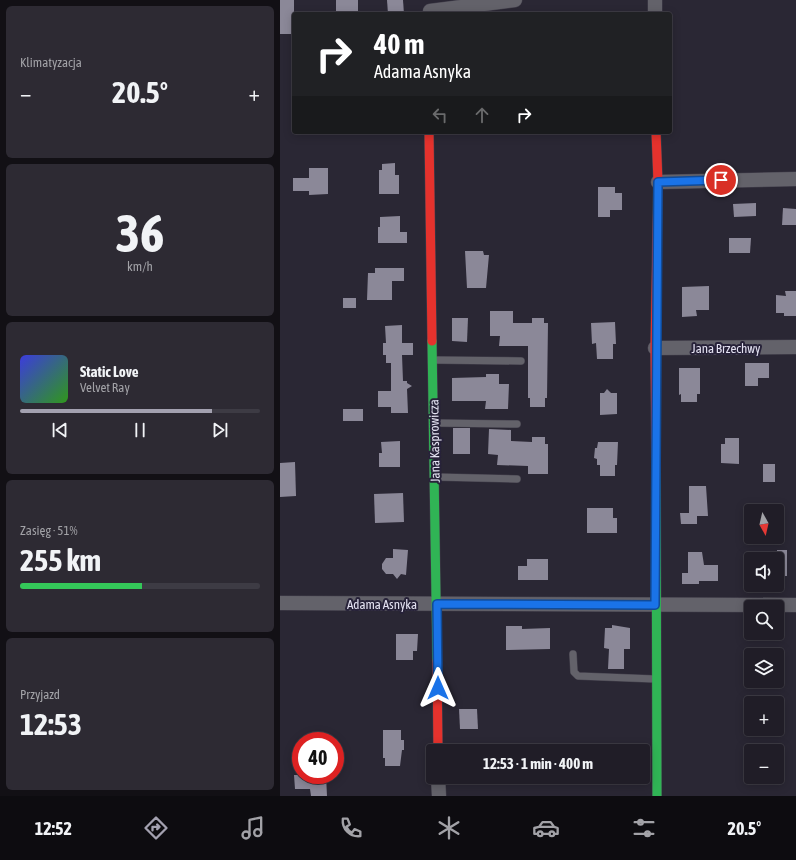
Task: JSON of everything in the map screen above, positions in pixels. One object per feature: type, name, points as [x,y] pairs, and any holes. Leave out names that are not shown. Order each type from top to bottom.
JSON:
[{"type":"street","points":[[430,12],[516,0]]},
{"type":"street","points":[[655,0],[655,12]]},
{"type":"street","name":"Jana Kasprowicza","points":[[429,134],[438,744]]},
{"type":"street","points":[[656,134],[658,182],[655,605],[656,796]]},
{"type":"street","points":[[658,182],[796,180]]},
{"type":"street","name":"Jana Brzechwy","points":[[656,348],[796,347]]},
{"type":"street","name":"Adama Asnyka","points":[[280,603],[796,605]]},
{"type":"street","points":[[438,784],[439,796]]},
{"type":"lane","points":[[433,360],[521,361]]},
{"type":"lane","points":[[434,423],[517,424]]},
{"type":"lane","points":[[435,476],[517,479]]},
{"type":"lane","points":[[573,654],[574,672],[578,676],[656,679]]},
{"type":"building","points":[[280,0],[294,0],[294,12],[292,12],[292,34],[280,34]]},
{"type":"building","points":[[336,0],[358,0],[358,11],[336,12]]},
{"type":"building","points":[[387,0],[403,0],[404,12],[388,12]]},
{"type":"building","points":[[395,163],[395,175],[399,175],[399,194],[379,194],[379,170],[382,170],[382,164]]},
{"type":"building","points":[[309,168],[328,168],[328,194],[309,195],[309,191],[293,191],[293,178],[309,178]]},
{"type":"building","points":[[598,187],[615,187],[615,193],[622,193],[622,210],[610,210],[610,217],[598,217]]},
{"type":"building","points":[[756,203],[756,216],[734,217],[733,204]]},
{"type":"building","points":[[783,208],[796,209],[796,225],[782,225]]},
{"type":"building","points":[[400,216],[400,232],[407,232],[407,243],[378,243],[378,227],[380,227],[380,217]]},
{"type":"building","points":[[729,238],[751,238],[750,253],[729,253]]},
{"type":"building","points":[[465,251],[483,251],[484,255],[489,255],[486,288],[467,288]]},
{"type":"building","points":[[375,268],[404,268],[404,281],[392,281],[392,300],[367,300],[368,273],[375,273]]},
{"type":"building","points":[[709,286],[709,310],[696,310],[697,316],[682,317],[682,287]]},
{"type":"building","points":[[785,291],[796,291],[796,316],[784,316],[784,313],[776,313],[776,295],[786,296]]},
{"type":"building","points":[[343,298],[356,298],[356,308],[343,308]]},
{"type":"building","points":[[490,311],[513,311],[513,323],[532,323],[532,318],[544,318],[544,323],[548,323],[547,398],[545,398],[545,407],[530,407],[530,398],[528,398],[528,346],[499,346],[500,336],[490,336]]},
{"type":"building","points":[[452,318],[468,318],[467,342],[452,341]]},
{"type":"building","points":[[615,322],[616,344],[613,344],[613,359],[597,359],[596,343],[592,344],[591,323]]},
{"type":"building","points":[[402,325],[402,343],[413,343],[413,355],[402,355],[403,381],[407,381],[407,383],[412,386],[407,389],[408,413],[391,413],[391,407],[378,407],[378,391],[391,391],[391,363],[386,363],[386,355],[383,355],[383,343],[386,343],[385,326]]},
{"type":"building","points":[[745,363],[769,363],[769,378],[758,378],[758,386],[745,386]]},
{"type":"building","points":[[679,368],[700,368],[700,394],[697,394],[697,402],[681,402],[681,394],[679,395]]},
{"type":"building","points":[[486,374],[499,374],[499,384],[509,384],[508,409],[485,409],[486,401],[452,401],[452,378],[486,377]]},
{"type":"building","points":[[607,389],[611,393],[617,393],[617,414],[600,415],[600,393],[604,393]]},
{"type":"building","points":[[343,409],[363,409],[363,421],[343,421]]},
{"type":"building","points":[[453,428],[470,428],[470,454],[453,454]]},
{"type":"building","points":[[489,429],[511,430],[511,441],[532,442],[532,437],[545,437],[545,444],[548,444],[548,474],[528,474],[528,466],[497,465],[498,455],[488,454]]},
{"type":"building","points":[[725,438],[739,438],[739,464],[721,463],[721,444],[725,444]]},
{"type":"building","points":[[400,441],[400,467],[379,467],[379,453],[382,453],[381,442]]},
{"type":"building","points":[[598,442],[618,442],[615,476],[600,476],[600,465],[597,465],[597,459],[594,458],[595,448],[597,448]]},
{"type":"building","points":[[295,462],[296,496],[280,497],[280,463]]},
{"type":"building","points":[[763,464],[775,464],[775,482],[763,482]]},
{"type":"building","points":[[689,486],[706,486],[708,516],[697,516],[697,524],[681,524],[680,513],[689,513]]},
{"type":"building","points":[[403,493],[404,522],[375,523],[374,494]]},
{"type":"building","points":[[587,508],[613,508],[613,518],[617,518],[617,533],[587,533]]},
{"type":"building","points":[[393,549],[408,550],[406,575],[401,574],[397,579],[393,574],[386,574],[382,569],[382,564],[386,558],[393,558]]},
{"type":"building","points":[[777,550],[787,550],[787,576],[784,576],[784,552],[777,552]]},
{"type":"building","points":[[688,552],[702,552],[704,565],[718,565],[718,581],[699,581],[699,584],[682,584],[682,573],[688,573]]},
{"type":"building","points":[[527,559],[548,559],[548,580],[518,580],[518,566],[527,566]]},
{"type":"building","points":[[612,625],[630,628],[630,649],[624,649],[624,669],[608,669],[609,649],[604,648],[605,628],[612,628]]},
{"type":"building","points":[[506,626],[522,626],[522,629],[550,628],[550,649],[506,650]]},
{"type":"building","points":[[396,634],[418,634],[417,651],[413,651],[413,660],[396,660]]},
{"type":"building","points":[[459,709],[477,709],[478,729],[460,729]]},
{"type":"building","points":[[383,730],[401,730],[401,740],[404,740],[404,750],[402,750],[400,766],[385,766],[385,758],[383,758]]},
{"type":"building","points":[[295,784],[326,784],[327,796],[311,796],[310,789],[295,789]]},
{"type":"traffic: fast","points":[[432,341],[437,661]]},
{"type":"traffic: fast","points":[[656,468],[657,796]]},
{"type":"traffic: jam","points":[[429,134],[432,341]]},
{"type":"traffic: jam","points":[[656,134],[658,182],[655,348],[656,468]]},
{"type":"traffic: jam","points":[[437,661],[438,744]]},
{"type":"route","points":[[438,688],[437,604],[655,605],[658,182],[721,180]]}]
